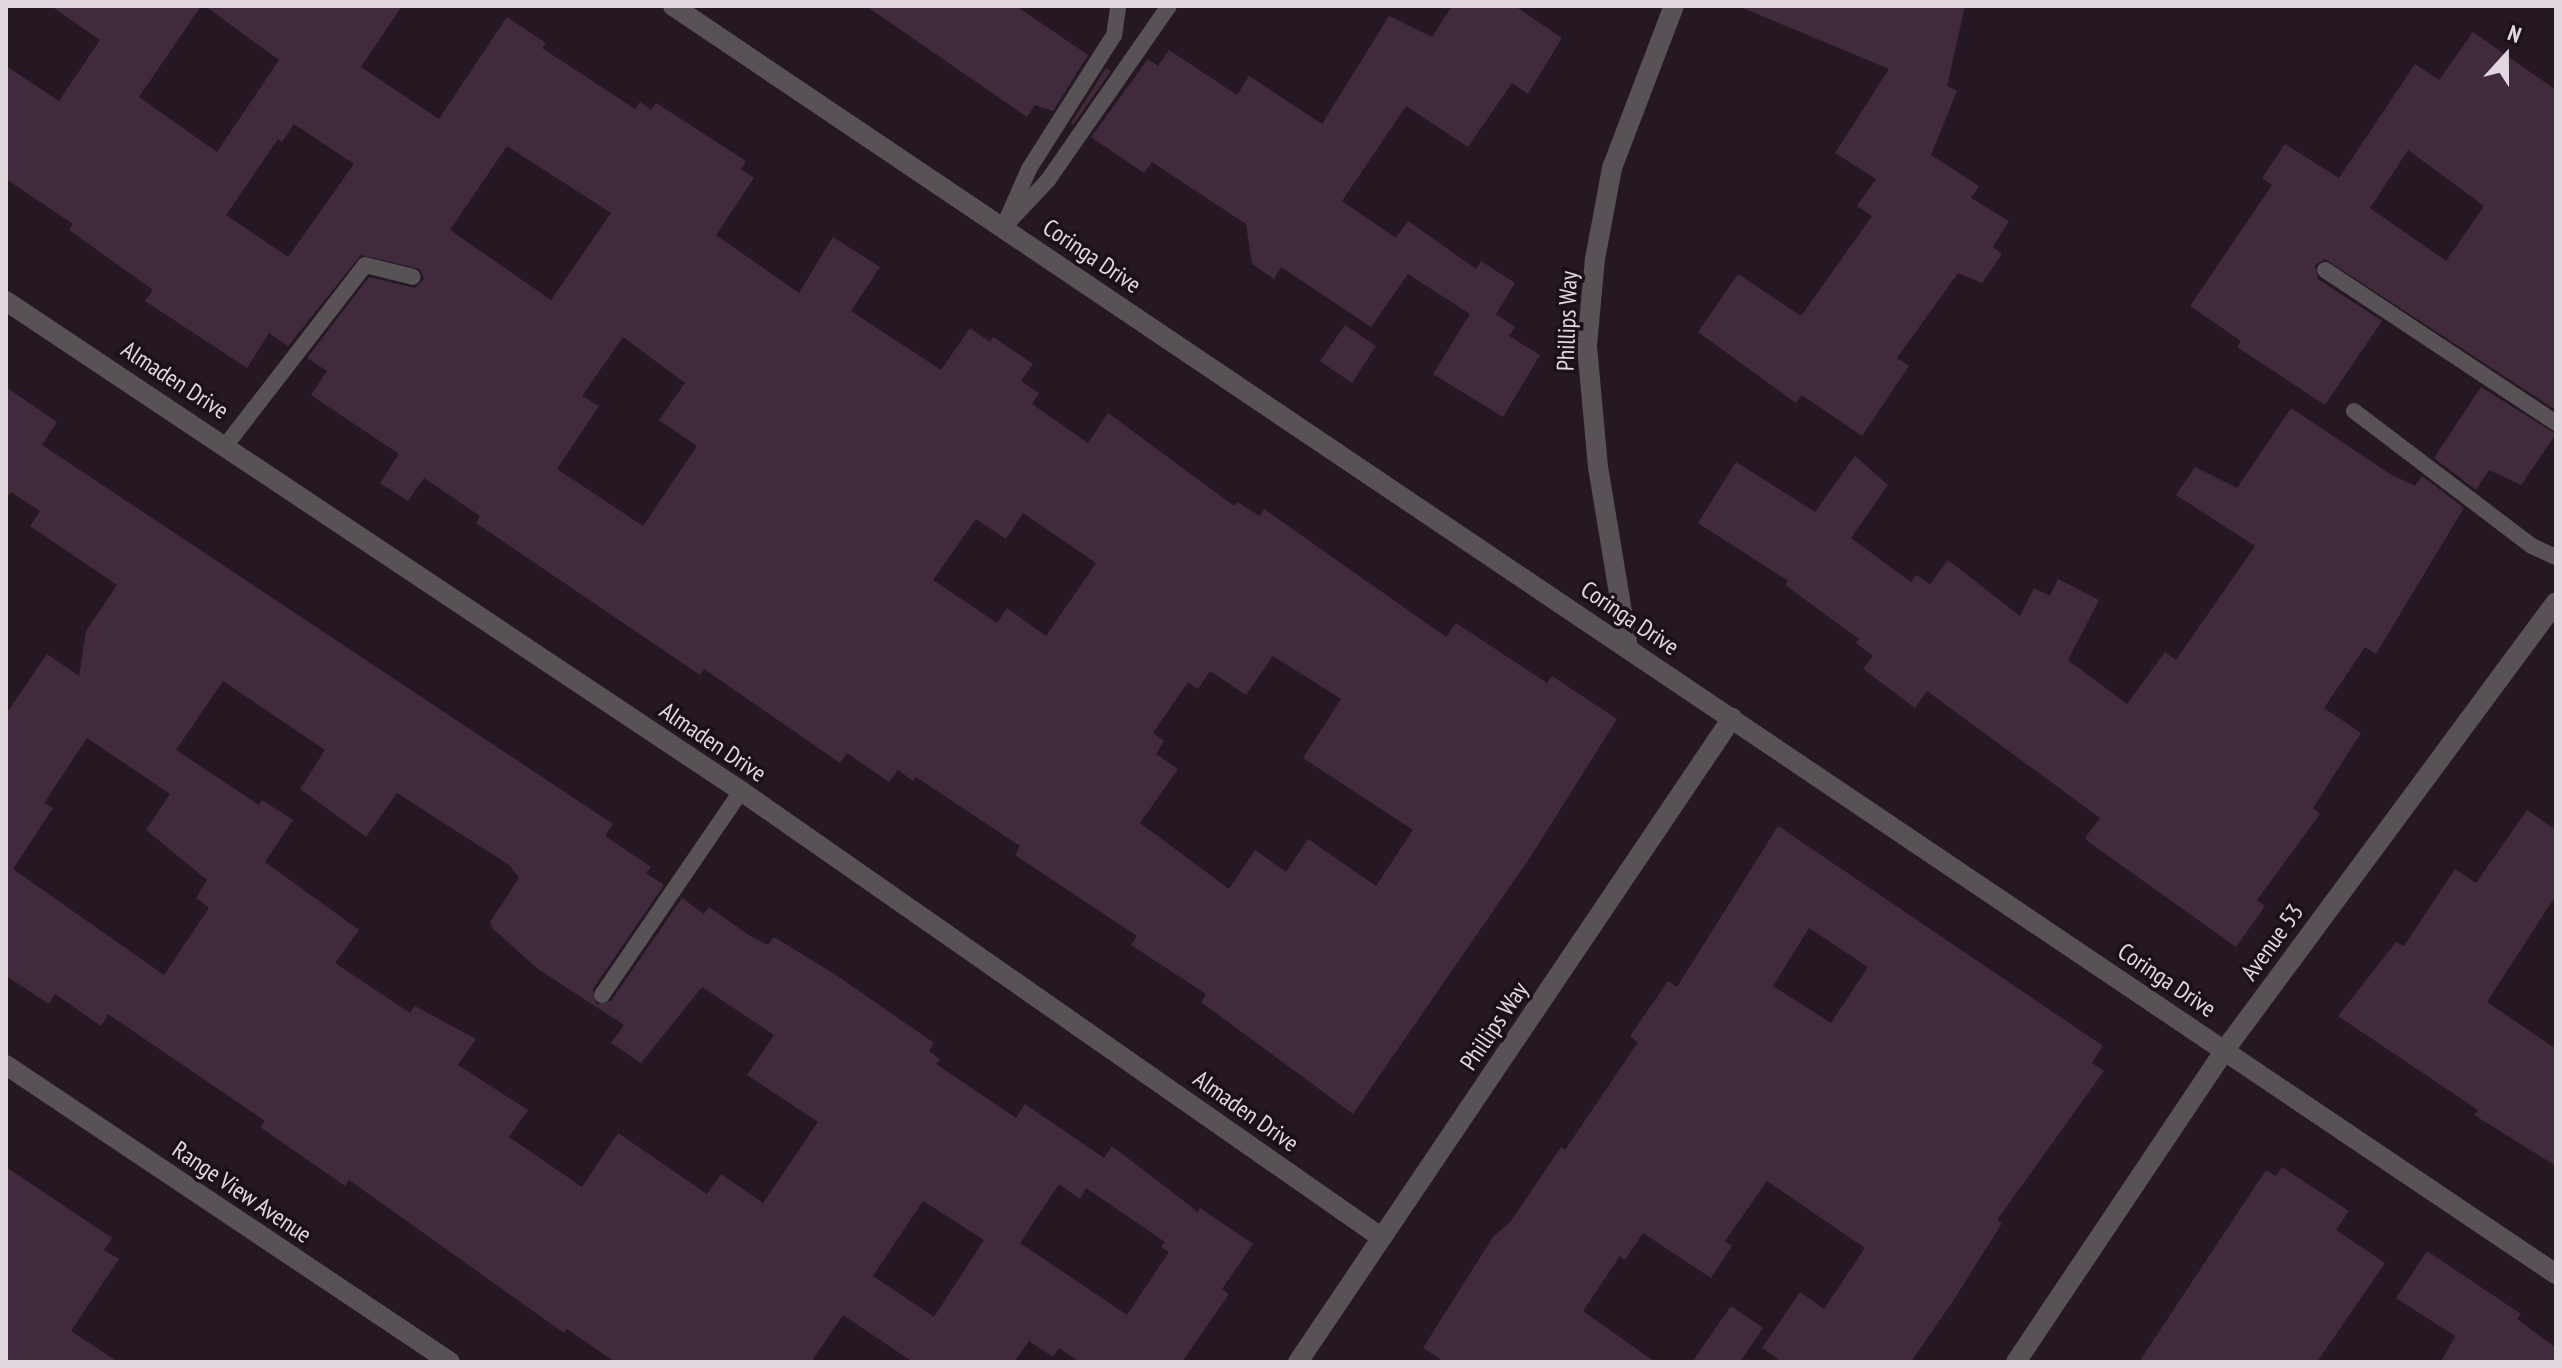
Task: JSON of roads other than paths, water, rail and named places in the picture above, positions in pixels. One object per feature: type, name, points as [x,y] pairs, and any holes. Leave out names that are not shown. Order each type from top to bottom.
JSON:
[{"type":"street","name":"Coringa Drive","points":[[673,6],[2556,1274]]},
{"type":"street","name":"Phillips Way","points":[[1628,648],[1598,467],[1587,345],[1595,259],[1612,168],[1674,6]]},
{"type":"street","name":"Almaden Drive","points":[[6,301],[741,791],[1382,1238]]},
{"type":"street","name":"Avenue 53","points":[[2016,1362],[2224,1051],[2556,602]]},
{"type":"street","name":"Phillips Way","points":[[1298,1362],[1732,718]]},
{"type":"street","name":"Range View Avenue","points":[[6,1065],[446,1361]]},
{"type":"lane","points":[[1003,228],[1048,180],[1169,6]]},
{"type":"lane","points":[[1003,228],[1029,169],[1114,35],[1118,8]]},
{"type":"lane","points":[[226,445],[365,265],[413,277]]},
{"type":"lane","points":[[2325,270],[2556,423]]},
{"type":"lane","points":[[2354,411],[2532,546],[2556,557]]},
{"type":"lane","points":[[602,995],[741,791]]}]
